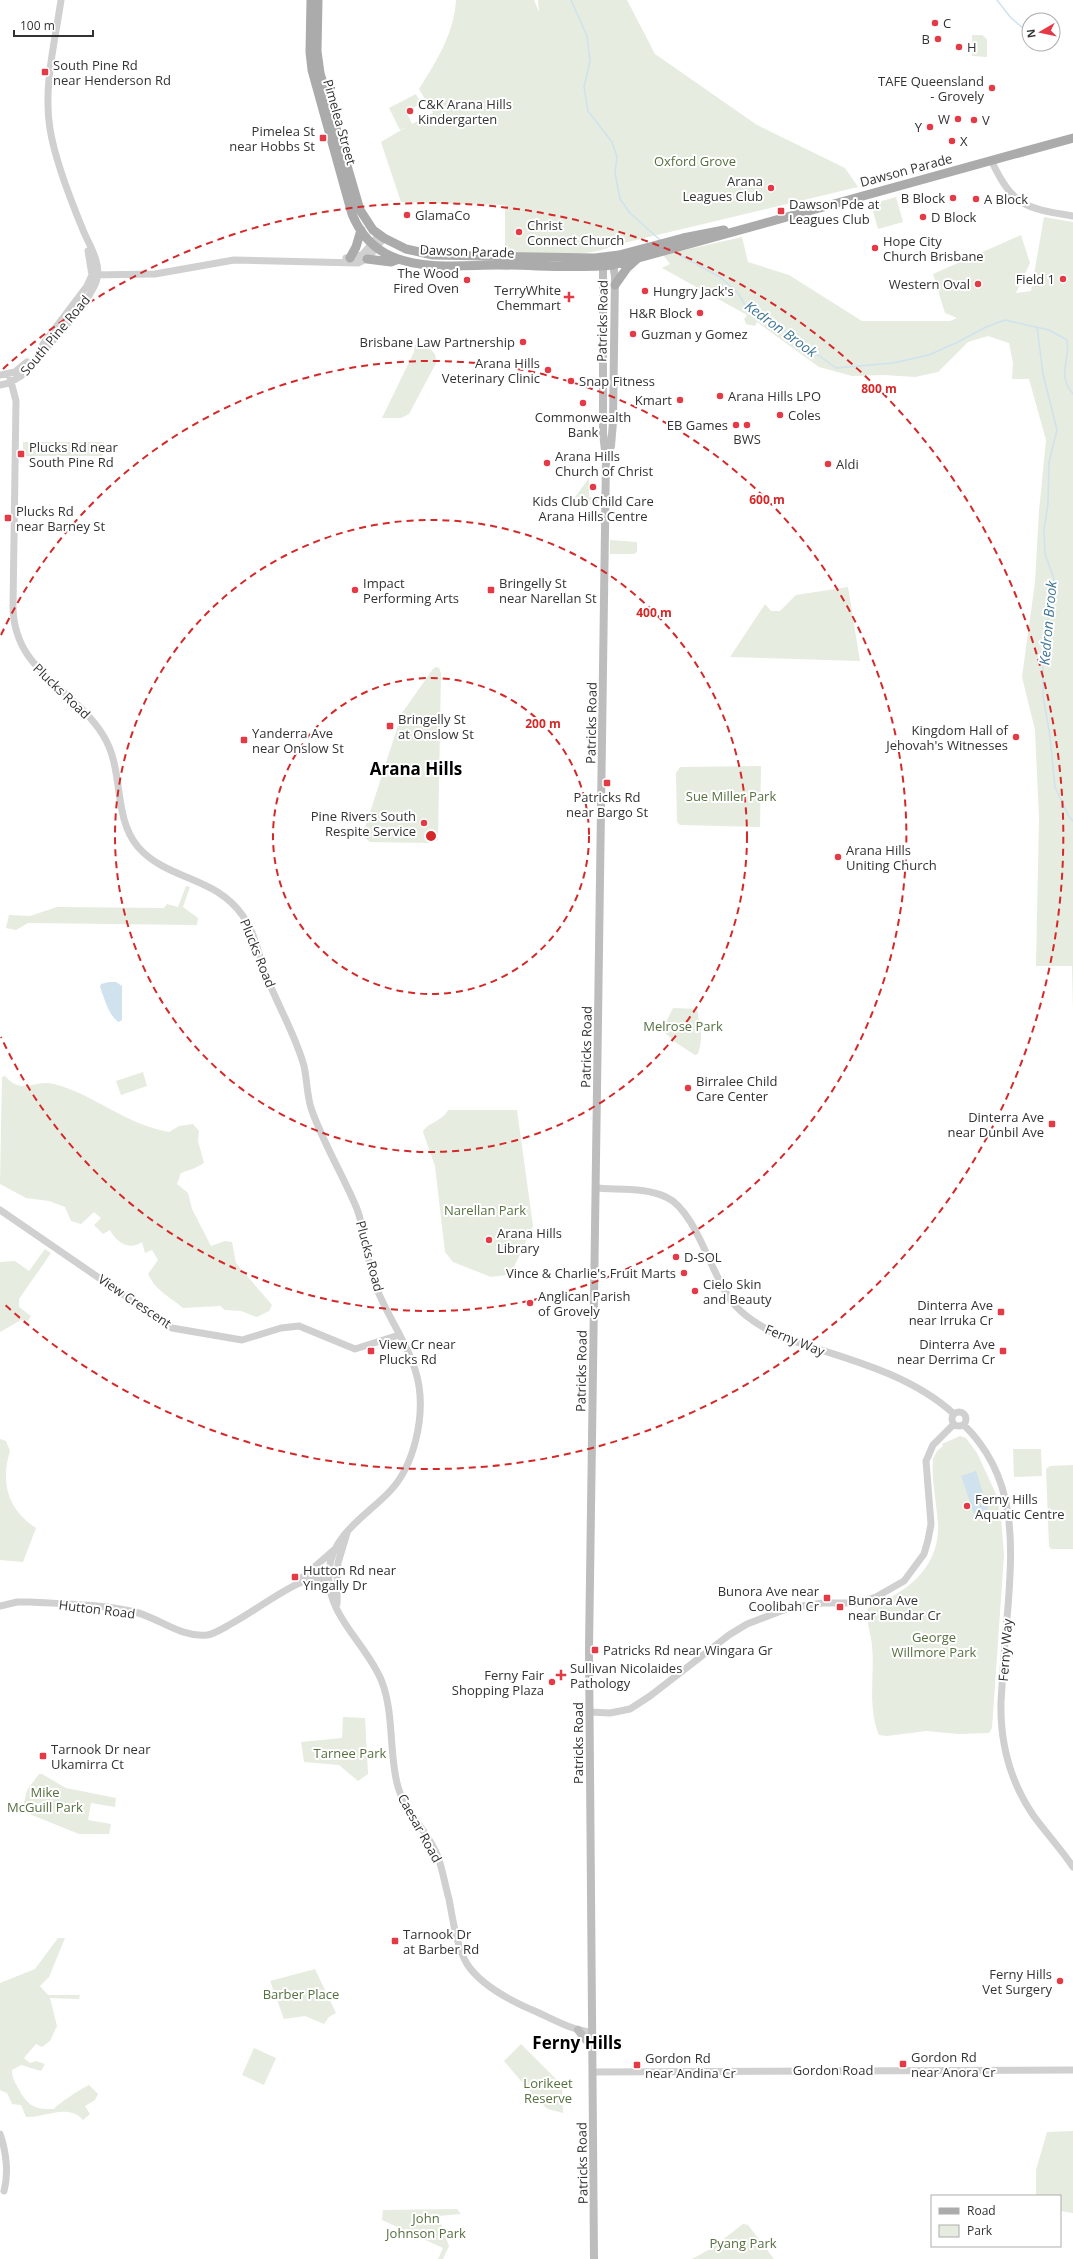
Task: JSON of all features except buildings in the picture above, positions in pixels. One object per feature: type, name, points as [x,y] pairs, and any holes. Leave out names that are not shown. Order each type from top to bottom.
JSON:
[{"type":"main road","name":"Pimelea Street","points":[[311,0],[310,52],[312,74],[351,211],[360,230],[375,246]]},
{"type":"main road","name":"Pimelea Street","points":[[318,0],[317,51],[320,72],[358,205],[366,222],[381,237]]},
{"type":"main road","name":"Dawson Parade","points":[[375,246],[399,259],[437,264],[578,267],[747,227],[1073,138]]},
{"type":"main road","points":[[350,258],[356,247],[360,230]]},
{"type":"main road","name":"Dawson Parade","points":[[381,237],[406,249],[434,255],[608,261],[638,258],[648,250]]},
{"type":"main road","points":[[615,285],[627,268],[638,258]]},
{"type":"main road","points":[[367,259],[391,262],[399,259]]},
{"type":"main road","name":"Patricks Road","points":[[606,459],[613,436],[615,285],[608,261]]},
{"type":"main road","name":"Patricks Road","points":[[594,2259],[590,1712],[606,459],[603,446],[602,420],[608,261]]},
{"type":"main road","points":[[575,2028],[593,2049]]},
{"type":"street","points":[[61,0],[48,84],[48,112],[55,150],[83,229],[97,263],[95,275],[155,274],[237,260],[332,261],[356,263],[367,259],[381,237]]},
{"type":"street","points":[[991,160],[1005,188],[1027,206],[1073,216]]},
{"type":"street","points":[[332,261],[362,255],[375,246]]},
{"type":"street","name":"South Pine Road","points":[[0,375],[9,374],[22,368],[80,298],[95,275]]},
{"type":"street","name":"South Pine Road","points":[[0,385],[12,382],[21,376],[93,290],[95,275]]},
{"type":"street","name":"Plucks Road","points":[[9,374],[16,401],[13,619],[17,637],[32,663],[87,715],[104,737],[116,764],[125,824],[137,846],[158,865],[215,889],[229,899],[247,921],[257,944],[265,972],[304,1065],[312,1110],[358,1212],[377,1290],[400,1335],[415,1372],[418,1386],[419,1413],[413,1447],[405,1469],[392,1489],[360,1517],[348,1533],[333,1572]]},
{"type":"street","name":"Ferny Way","points":[[596,1188],[655,1193],[670,1199],[684,1211],[719,1283],[731,1300],[745,1315],[781,1337],[902,1380],[940,1402],[954,1414],[959,1412],[964,1414],[966,1419],[964,1425],[980,1444],[994,1468],[1006,1498],[1010,1520],[1011,1563],[1001,1702],[1001,1721],[1005,1753],[1016,1784],[1025,1802],[1073,1867]]},
{"type":"street","name":"View Crescent","points":[[0,1210],[172,1328],[242,1340],[281,1328],[299,1326],[355,1349],[364,1348],[400,1335]]},
{"type":"street","points":[[953,1425],[951,1419],[954,1414]]},
{"type":"street","points":[[590,1712],[610,1713],[630,1709],[650,1696],[729,1635],[747,1624],[789,1608],[823,1603],[857,1603],[876,1597],[904,1581],[924,1554],[931,1524],[926,1460],[933,1445],[953,1425]]},
{"type":"street","points":[[953,1425],[958,1427],[964,1425]]},
{"type":"street","name":"Plucks Road","points":[[333,1572],[334,1550],[342,1536],[348,1533]]},
{"type":"street","points":[[330,1588],[321,1580],[308,1576],[334,1550]]},
{"type":"street","name":"Hutton Road","points":[[0,1606],[30,1602],[125,1610],[142,1614],[187,1633],[207,1635],[235,1622],[308,1576],[333,1572]]},
{"type":"street","name":"Caesar Road","points":[[333,1572],[330,1588],[345,1626],[372,1663],[382,1683],[396,1780],[401,1796],[409,1813],[430,1841],[438,1856],[458,1940],[467,1963],[490,1987],[529,2009],[575,2028],[592,2029]]},
{"type":"street","name":"Caesar Road","points":[[333,1572],[336,1604]]},
{"type":"street","name":"Gordon Road","points":[[593,2072],[1073,2070]]},
{"type":"street","points":[[0,2134],[4,2145],[7,2175],[4,2191]]},
{"type":"green space","name":"Oxford Grove","points":[[456,0],[534,0],[539,12],[538,0],[627,0],[655,54],[757,125],[845,168],[858,187],[611,246],[601,250],[575,254],[505,252],[505,205],[401,202],[381,142],[408,126],[400,130],[389,108],[416,94],[421,104],[406,111],[412,124],[433,113],[419,89],[438,58],[448,36],[455,12]]},
{"type":"green space","points":[[972,35],[982,35],[987,39],[987,57],[972,56]]},
{"type":"green space","points":[[896,197],[903,222],[878,229],[871,204]]},
{"type":"green space","points":[[1044,217],[1073,222],[1073,1011],[1072,966],[1036,966],[1039,818],[1035,730],[1022,677],[1035,582],[1039,511],[1046,440],[1029,379],[1012,379],[1013,363],[1009,343],[988,336],[968,342],[938,372],[915,377],[884,375],[852,376],[819,367],[757,322],[755,326],[746,324],[744,319],[747,315],[662,268],[670,264],[663,255],[742,237],[748,262],[789,275],[862,321],[950,321],[957,318],[945,313],[933,274],[1021,235],[1030,263],[1016,293],[1031,291]]},
{"type":"green space","points":[[415,345],[430,349],[435,355],[436,363],[409,414],[401,418],[382,418],[414,352]]},
{"type":"green space","points":[[23,442],[104,442],[103,456],[23,456]]},
{"type":"green space","points":[[589,478],[589,497],[598,497],[597,504],[575,503],[572,501]]},
{"type":"green space","points":[[610,540],[637,542],[637,552],[634,554],[610,554]]},
{"type":"green space","points":[[848,587],[860,661],[730,657],[765,604],[771,611],[780,611],[796,595]]},
{"type":"green space","points":[[436,667],[439,668],[441,673],[438,840],[430,843],[370,842],[365,838],[364,831],[402,713],[433,669]]},
{"type":"green space","name":"Sue Miller Park","points":[[761,766],[760,827],[680,825],[677,822],[676,773],[680,767]]},
{"type":"green space","points":[[186,886],[190,887],[183,907],[198,918],[197,925],[28,923],[16,930],[6,928],[9,915],[30,916],[57,907],[164,908],[167,904],[178,907]]},
{"type":"green space","name":"Melrose Park","points":[[673,1008],[697,1009],[701,1036],[698,1054],[695,1055],[675,1042],[662,1030]]},
{"type":"green space","points":[[143,1072],[147,1086],[121,1095],[116,1081]]},
{"type":"green space","points":[[5,1076],[17,1085],[29,1086],[47,1083],[69,1089],[138,1123],[153,1128],[169,1132],[179,1126],[193,1124],[199,1131],[198,1141],[204,1163],[181,1173],[177,1184],[188,1193],[192,1209],[211,1246],[225,1241],[232,1242],[236,1263],[272,1305],[269,1311],[257,1317],[241,1311],[225,1310],[220,1306],[183,1308],[163,1293],[151,1280],[148,1274],[158,1260],[152,1250],[145,1253],[142,1242],[132,1246],[123,1244],[110,1230],[103,1234],[94,1225],[101,1218],[94,1212],[81,1224],[71,1221],[65,1207],[49,1201],[26,1198],[0,1184],[2,1077]]},
{"type":"green space","name":"Narellan Park","points":[[448,1110],[517,1110],[533,1226],[514,1267],[506,1275],[491,1277],[453,1262],[445,1252],[435,1166],[423,1132],[427,1126],[442,1117]]},
{"type":"green space","points":[[45,1249],[51,1253],[19,1299],[19,1307],[31,1316],[28,1321],[21,1320],[0,1332],[0,1262],[15,1261],[29,1271]]},
{"type":"green space","name":"George Willmore Park","points":[[960,1436],[966,1438],[977,1453],[996,1494],[1001,1517],[1004,1555],[992,1728],[989,1733],[959,1734],[926,1731],[887,1736],[879,1735],[875,1724],[872,1702],[873,1656],[867,1617],[868,1608],[906,1588],[926,1568],[933,1555],[937,1542],[938,1526],[933,1476],[933,1459],[937,1451],[943,1446],[942,1444]]},
{"type":"green space","points":[[0,1439],[6,1441],[10,1451],[6,1474],[6,1485],[9,1495],[19,1513],[26,1521],[36,1528],[23,1562],[0,1560]]},
{"type":"green space","points":[[1013,1449],[1041,1449],[1042,1476],[1014,1477]]},
{"type":"green space","points":[[1073,1465],[1073,1549],[1051,1549],[1049,1546],[1046,1469],[1050,1466]]},
{"type":"green space","name":"Tarnee Park","points":[[343,1717],[365,1718],[368,1774],[358,1781],[339,1765],[304,1762],[301,1742],[342,1738]]},
{"type":"green space","name":"Mike McGuill Park","points":[[39,1774],[42,1774],[66,1788],[116,1798],[115,1807],[91,1803],[88,1820],[111,1824],[109,1834],[79,1834],[22,1811],[27,1790]]},
{"type":"green space","points":[[58,1938],[65,1938],[49,1977],[40,1986],[48,1995],[80,1995],[79,1999],[50,1998],[57,2026],[50,2041],[42,2047],[36,2044],[24,2058],[30,2063],[36,2061],[45,2064],[41,2071],[21,2065],[12,2070],[12,2075],[25,2099],[32,2105],[41,2109],[54,2109],[81,2089],[89,2085],[98,2094],[95,2100],[85,2106],[90,2114],[83,2120],[70,2112],[56,2112],[26,2117],[21,2105],[12,2104],[7,2093],[0,2090],[0,1983],[35,1969]]},
{"type":"green space","name":"Barber Place","points":[[315,1969],[336,2013],[329,2017],[324,2024],[305,2016],[284,2019],[270,1981]]},
{"type":"green space","name":"Lorikeet Reserve","points":[[521,2044],[562,2085],[563,2113],[548,2109],[540,2103],[504,2061]]},
{"type":"green space","points":[[254,2048],[276,2058],[264,2085],[242,2075]]},
{"type":"green space","points":[[1073,2131],[1073,2213],[1061,2211],[1061,2195],[1036,2195],[1036,2170],[1047,2132]]},
{"type":"green space","name":"John Johnson Park","points":[[457,2209],[461,2214],[438,2216],[449,2246],[443,2259],[438,2259],[443,2248],[382,2220],[383,2210]]},
{"type":"green space","name":"Pyang Park","points":[[743,2224],[748,2225],[774,2259],[692,2259],[712,2248]]},
{"type":"water","points":[[116,982],[122,986],[122,1020],[119,1022],[112,1016],[100,987],[101,984]]},
{"type":"water","points":[[976,1471],[988,1509],[974,1514],[961,1476]]},
{"type":"waterway","name":"Kedron Brook","points":[[571,0],[587,36],[590,61],[584,87],[588,111],[612,142],[617,157],[615,173],[620,199],[630,213],[660,240]]},
{"type":"waterway","points":[[997,0],[1011,18],[1021,26]]},
{"type":"waterway","name":"Kedron Brook","points":[[674,252],[720,277],[738,293],[745,305],[781,328],[836,368],[893,363],[929,355],[986,327],[1005,320],[1049,330],[1067,340],[1068,347],[1065,380],[1073,394]]},
{"type":"waterway","name":"Kedron Brook","points":[[1037,327],[1043,374],[1057,430],[1049,462],[1048,503],[1044,530],[1045,554],[1054,579],[1043,650],[1043,696],[1050,736],[1055,787],[1069,817],[1073,821]]},
{"type":"place","name":"C","points":[[935,23]]},
{"type":"place","name":"B","points":[[938,39]]},
{"type":"place","name":"H","points":[[959,47]]},
{"type":"place","name":"South Pine Rd near Henderson Rd","points":[[45,72]]},
{"type":"place","name":"TAFE Queensland - Grovely","points":[[992,88]]},
{"type":"place","name":"C&K Arana Hills Kindergarten","points":[[410,111]]},
{"type":"place","name":"W","points":[[958,119]]},
{"type":"place","name":"V","points":[[974,120]]},
{"type":"place","name":"Y","points":[[930,127]]},
{"type":"place","name":"Pimelea St near Hobbs St","points":[[323,138]]},
{"type":"place","name":"X","points":[[952,141]]},
{"type":"place","name":"Arana Leagues Club","points":[[771,188]]},
{"type":"place","name":"B Block","points":[[953,198]]},
{"type":"place","name":"A Block","points":[[976,199]]},
{"type":"place","name":"Dawson Pde at Leagues Club","points":[[781,211]]},
{"type":"place","name":"GlamaCo","points":[[407,215]]},
{"type":"place","name":"D Block","points":[[923,217]]},
{"type":"place","name":"Christ Connect Church","points":[[519,232]]},
{"type":"place","name":"Hope City Church Brisbane","points":[[875,248]]},
{"type":"place","name":"Field 1","points":[[1063,279]]},
{"type":"place","name":"The Wood Fired Oven","points":[[467,280]]},
{"type":"place","name":"Western Oval","points":[[978,284]]},
{"type":"place","name":"Hungry Jack's","points":[[645,291]]},
{"type":"place","name":"TerryWhite Chemmart","points":[[569,297]]},
{"type":"place","name":"H&R Block","points":[[700,313]]},
{"type":"place","name":"Guzman y Gomez","points":[[633,334]]},
{"type":"place","name":"Brisbane Law Partnership","points":[[523,342]]},
{"type":"place","name":"Arana Hills Veterinary Clinic","points":[[548,370]]},
{"type":"place","name":"Snap Fitness","points":[[571,381]]},
{"type":"place","name":"Arana Hills LPO","points":[[720,396]]},
{"type":"place","name":"Kmart","points":[[680,400]]},
{"type":"place","name":"Commonwealth Bank","points":[[583,403]]},
{"type":"place","name":"Coles","points":[[780,415]]},
{"type":"place","name":"EB Games","points":[[736,425]]},
{"type":"place","name":"BWS","points":[[747,425]]},
{"type":"place","name":"Plucks Rd near South Pine Rd","points":[[21,454]]},
{"type":"place","name":"Arana Hills Church of Christ","points":[[547,463]]},
{"type":"place","name":"Aldi","points":[[828,464]]},
{"type":"place","name":"Kids Club Child Care Arana Hills Centre","points":[[593,487]]},
{"type":"place","name":"Plucks Rd near Barney St","points":[[8,518]]},
{"type":"place","name":"Impact Performing Arts","points":[[355,590]]},
{"type":"place","name":"Bringelly St near Narellan St","points":[[491,590]]},
{"type":"place","name":"Bringelly St at Onslow St","points":[[390,726]]},
{"type":"place","name":"Kingdom Hall of Jehovah's Witnesses","points":[[1016,737]]},
{"type":"place","name":"Yanderra Ave near Onslow St","points":[[244,740]]},
{"type":"place","name":"Patricks Rd near Bargo St","points":[[607,783]]},
{"type":"place","name":"Pine Rivers South Respite Service","points":[[424,823]]},
{"type":"place","name":"Arana Hills Uniting Church","points":[[838,857]]},
{"type":"place","name":"Birralee Child Care Center","points":[[688,1088]]},
{"type":"place","name":"Dinterra Ave near Dunbil Ave","points":[[1052,1124]]},
{"type":"place","name":"Arana Hills Library","points":[[489,1240]]},
{"type":"place","name":"D-SOL","points":[[676,1257]]},
{"type":"place","name":"Vince & Charlie's Fruit Marts","points":[[684,1273]]},
{"type":"place","name":"Cielo Skin and Beauty","points":[[695,1291]]},
{"type":"place","name":"Anglican Parish of Grovely","points":[[530,1303]]},
{"type":"place","name":"Dinterra Ave near Irruka Cr","points":[[1001,1312]]},
{"type":"place","name":"View Cr near Plucks Rd","points":[[371,1351]]},
{"type":"place","name":"Dinterra Ave near Derrima Cr","points":[[1003,1351]]},
{"type":"place","name":"Ferny Hills Aquatic Centre","points":[[967,1506]]},
{"type":"place","name":"Hutton Rd near Yingally Dr","points":[[295,1577]]},
{"type":"place","name":"Bunora Ave near Coolibah Cr","points":[[827,1598]]},
{"type":"place","name":"Bunora Ave near Bundar Cr","points":[[840,1607]]},
{"type":"place","name":"Patricks Rd near Wingara Gr","points":[[595,1650]]},
{"type":"place","name":"Sullivan Nicolaides Pathology","points":[[561,1675]]},
{"type":"place","name":"Ferny Fair Shopping Plaza","points":[[552,1682]]},
{"type":"place","name":"Tarnook Dr near Ukamirra Ct","points":[[43,1756]]},
{"type":"place","name":"Tarnook Dr at Barber Rd","points":[[395,1941]]},
{"type":"place","name":"Ferny Hills Vet Surgery","points":[[1060,1981]]},
{"type":"place","name":"Gordon Rd near Anora Cr","points":[[903,2064]]},
{"type":"place","name":"Gordon Rd near Andina Cr","points":[[637,2065]]},
{"type":"district","name":"Arana Hills","points":[[416,769]]},
{"type":"district","name":"Ferny Hills","points":[[577,2043]]}]
